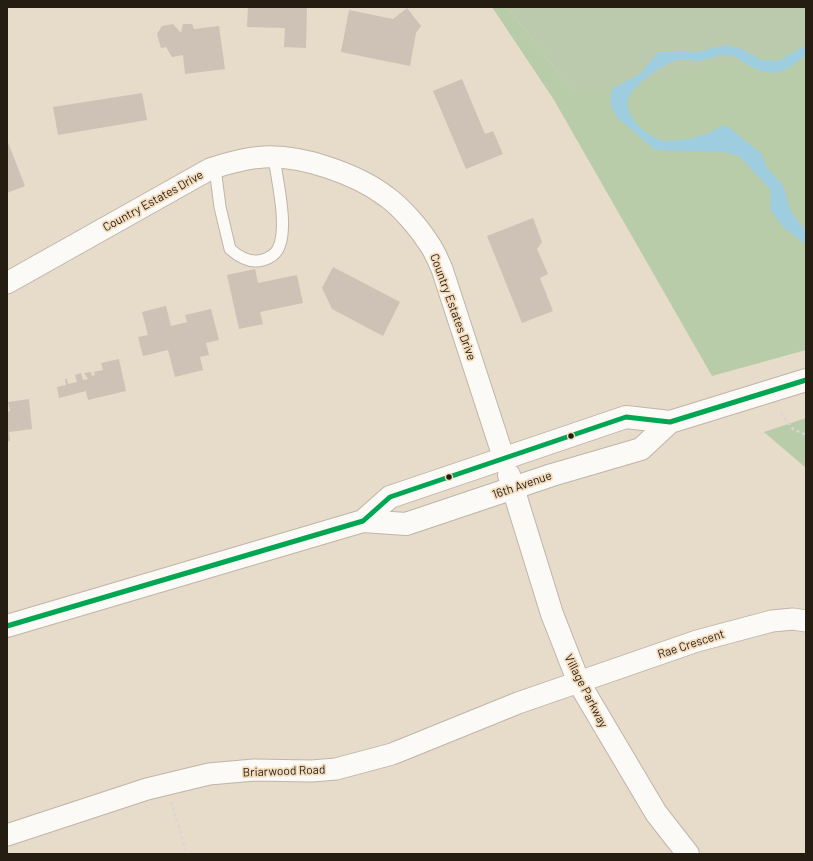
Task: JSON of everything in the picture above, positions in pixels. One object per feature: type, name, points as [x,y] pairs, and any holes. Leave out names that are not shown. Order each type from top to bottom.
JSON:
[{"type":"main road","name":"16th Avenue","points":[[363,521],[390,497],[626,417],[670,422],[806,380]]},
{"type":"main road","name":"16th Avenue","points":[[7,626],[363,521],[406,524],[641,449],[670,422]]},
{"type":"main road","name":"Country Estates Drive","points":[[504,459],[513,489]]},
{"type":"main road","name":"Village Parkway","points":[[513,489],[552,614],[579,683],[656,813],[688,854]]},
{"type":"street","name":"Country Estates Drive","points":[[7,283],[167,192],[215,168],[237,160],[274,157],[314,163],[359,180],[387,197],[429,242],[442,269],[504,459]]},
{"type":"street","name":"Rae Crescent","points":[[579,683],[697,641],[748,626],[793,619],[806,621]]},
{"type":"street","name":"Briarwood Road","points":[[7,835],[166,784],[209,774],[254,770],[312,771],[336,769],[392,754],[518,704],[579,683]]},
{"type":"lane","points":[[215,168],[220,207],[230,249],[244,260],[261,261],[271,257],[277,250],[281,240],[282,217],[274,157]]},
{"type":"path","points":[[782,413],[793,429],[806,435]]},
{"type":"path","points":[[166,784],[187,854]]},
{"type":"green space","points":[[492,7],[507,7],[576,95],[806,45],[806,350],[712,376],[554,100]]},
{"type":"green space","points":[[507,7],[806,7],[806,160],[654,195]]},
{"type":"green space","points":[[806,418],[806,468],[764,432]]},
{"type":"water","points":[[726,45],[742,49],[761,60],[778,61],[806,45],[806,55],[791,67],[771,73],[756,69],[730,55],[700,61],[682,60],[673,62],[653,73],[641,82],[632,92],[628,99],[628,107],[631,115],[643,130],[659,139],[666,141],[689,139],[703,135],[724,125],[728,127],[761,153],[767,168],[783,185],[791,212],[806,231],[806,245],[783,227],[770,209],[771,190],[739,156],[725,152],[655,150],[617,117],[610,104],[612,89],[640,74],[658,52],[696,52]]},
{"type":"building","points":[[248,7],[307,7],[306,48],[284,47],[285,28],[247,27]]},
{"type":"building","points":[[407,8],[421,26],[416,33],[410,66],[341,52],[349,10],[393,19]]},
{"type":"building","points":[[173,24],[181,33],[183,24],[192,24],[194,29],[219,26],[225,69],[185,74],[183,55],[172,57],[166,47],[161,48],[157,34],[162,26]]},
{"type":"building","points":[[462,79],[485,134],[493,131],[503,154],[466,169],[433,91]]},
{"type":"building","points":[[142,93],[147,120],[58,135],[53,107]]},
{"type":"building","points":[[7,140],[25,186],[7,193]]},
{"type":"building","points":[[533,218],[542,242],[537,249],[548,274],[540,278],[553,311],[522,323],[487,236]]},
{"type":"building","points":[[333,267],[400,302],[383,336],[332,309],[322,288]]},
{"type":"building","points":[[255,269],[258,283],[297,275],[303,303],[260,312],[263,324],[239,329],[227,275]]},
{"type":"building","points":[[166,306],[171,326],[187,322],[185,315],[211,309],[219,340],[206,343],[209,355],[200,357],[203,370],[175,377],[168,350],[143,356],[138,337],[148,335],[142,312]]},
{"type":"building","points":[[119,359],[126,391],[88,400],[86,391],[59,398],[57,387],[66,385],[65,379],[67,379],[68,384],[77,382],[75,375],[81,373],[83,380],[88,379],[84,373],[91,372],[92,376],[95,375],[94,372],[103,370],[101,363]]},
{"type":"building","points":[[29,399],[32,429],[9,432],[10,441],[7,442],[7,412],[10,411],[8,402]]},
{"type":"transit line","points":[[7,626],[363,521],[390,497],[626,417],[670,422],[806,380]]}]
